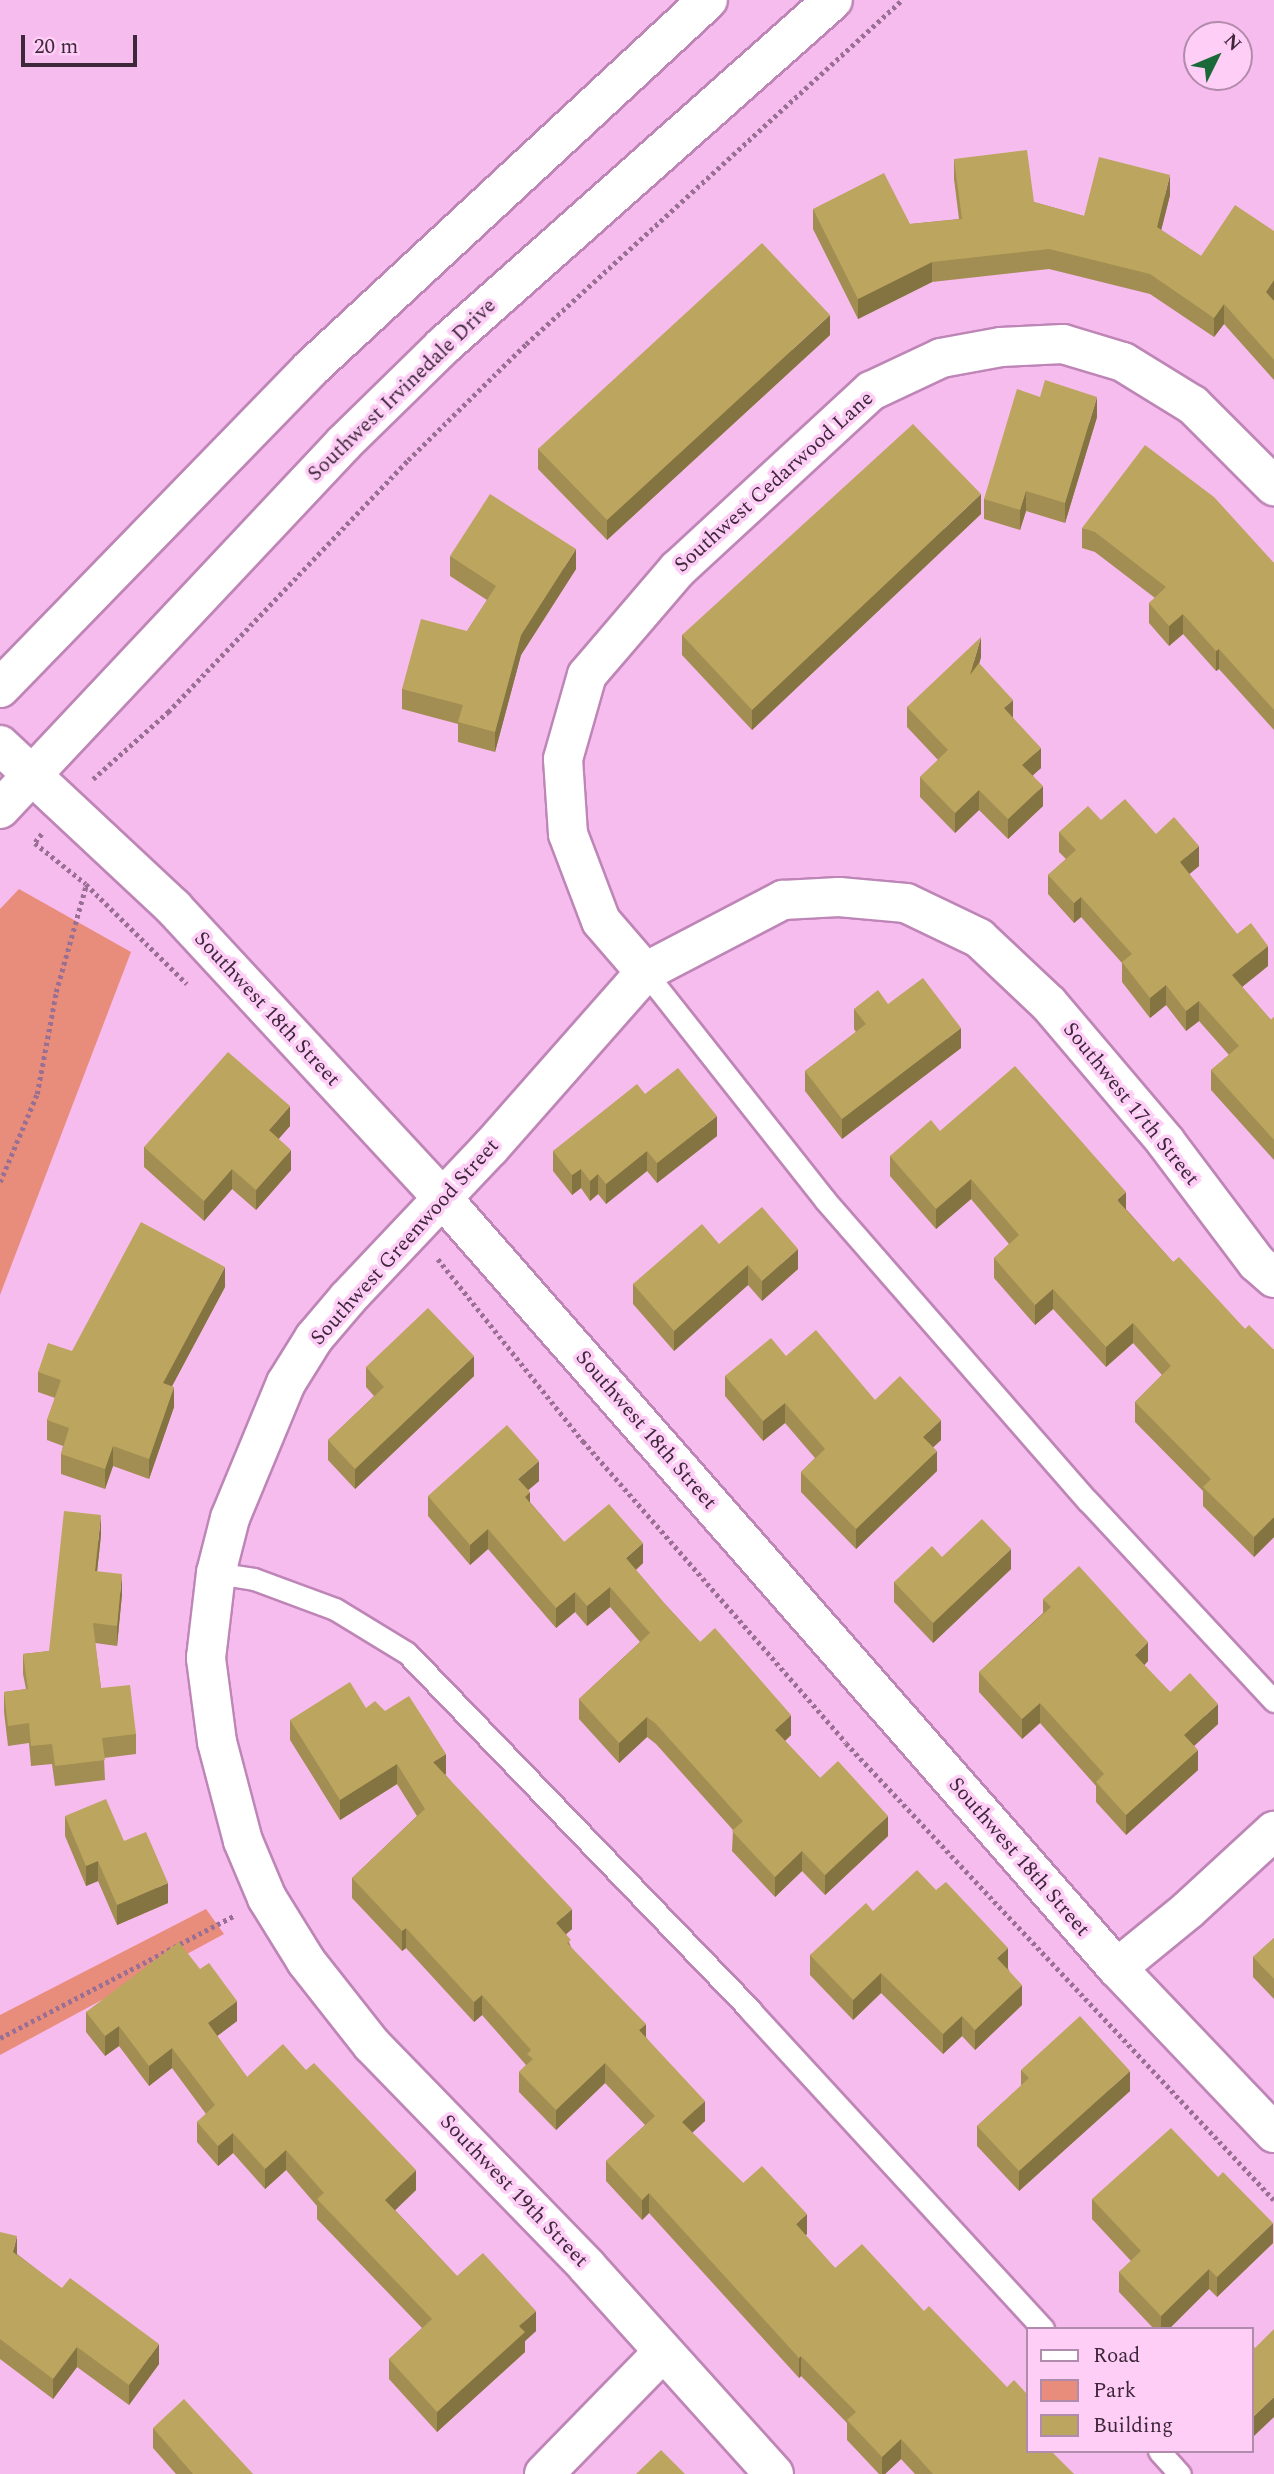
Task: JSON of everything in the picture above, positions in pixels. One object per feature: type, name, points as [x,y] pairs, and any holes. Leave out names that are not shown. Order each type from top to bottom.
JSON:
[{"type":"street","points":[[0,688],[311,369],[708,0]]},
{"type":"street","name":"Southwest Irvinedale Drive","points":[[0,809],[344,443],[443,346],[833,0]]},
{"type":"street","name":"Southwest Cedarwood Lane","points":[[645,972],[601,921],[568,834],[563,758],[587,675],[678,569],[871,391],[942,358],[1002,347],[1063,344],[1123,362],[1193,405],[1274,486]]},
{"type":"street","name":"Southwest 18th Street","points":[[0,745],[174,908],[443,1199],[1116,1968],[1274,2133]]},
{"type":"street","name":"Southwest Greenwood Street","points":[[267,1898],[243,1841],[218,1742],[206,1658],[216,1573],[230,1518],[286,1383],[314,1338],[412,1227],[443,1199],[645,972],[783,900],[839,897],[906,903],[979,938]]},
{"type":"street","name":"Southwest 17th Street","points":[[979,938],[1049,1004],[1165,1141],[1257,1263],[1274,1278]]},
{"type":"street","points":[[1116,1968],[1188,1910],[1274,1831]]},
{"type":"street","name":"Southwest 19th Street","points":[[267,1898],[306,1961],[372,2045],[587,2266],[774,2474]]},
{"type":"street","points":[[544,2474],[663,2353]]},
{"type":"lane","points":[[645,972],[825,1200],[1088,1501],[1274,1701]]},
{"type":"lane","points":[[216,1573],[254,1579],[335,1609],[407,1653],[750,2010],[1041,2327]]},
{"type":"lane","points":[[1161,2453],[1180,2474]]},
{"type":"path","points":[[192,989],[86,884],[35,843],[64,805],[168,712],[408,460],[526,344],[902,0]]},
{"type":"path","points":[[0,1182],[37,1094],[55,992],[86,884]]},
{"type":"path","points":[[412,1227],[583,1441],[846,1743],[1274,2200]]},
{"type":"path","points":[[0,2038],[267,1898]]},
{"type":"green space","points":[[19,889],[131,952],[0,1295],[0,909]]},
{"type":"green space","points":[[206,1909],[224,1934],[0,2055],[0,2015]]},
{"type":"building","points":[[1027,150],[1034,202],[1084,216],[1099,157],[1170,175],[1157,227],[1201,256],[1235,205],[1274,231],[1274,280],[1266,292],[1274,301],[1274,360],[1224,304],[1214,318],[1150,274],[1049,249],[932,262],[858,299],[813,209],[884,173],[910,224],[962,219],[954,159]]},
{"type":"building","points":[[762,243],[830,315],[607,520],[538,449]]},
{"type":"building","points":[[1045,380],[1097,397],[1065,503],[1026,491],[1020,510],[984,499],[1017,389],[1040,397]]},
{"type":"building","points":[[913,424],[981,494],[752,710],[682,635]]},
{"type":"building","points":[[1145,445],[1214,497],[1274,563],[1274,710],[1183,614],[1169,626],[1149,603],[1166,587],[1095,532],[1082,528]]},
{"type":"building","points":[[490,494],[576,549],[521,635],[495,732],[458,722],[463,705],[402,689],[421,619],[467,631],[496,586],[450,556]]},
{"type":"building","points":[[981,637],[970,675],[979,663],[1013,700],[1004,708],[1041,748],[1022,765],[1043,786],[1008,819],[979,790],[955,813],[920,777],[948,750],[907,707]]},
{"type":"building","points":[[1125,799],[1156,834],[1174,817],[1199,846],[1180,862],[1237,934],[1251,923],[1268,946],[1232,975],[1271,1020],[1274,1017],[1274,1140],[1211,1070],[1239,1046],[1199,1001],[1186,1011],[1166,985],[1150,998],[1122,962],[1132,954],[1081,897],[1074,903],[1048,875],[1076,850],[1059,832],[1088,806],[1101,820]]},
{"type":"building","points":[[923,978],[961,1028],[842,1119],[805,1071],[866,1024],[854,1009],[878,990],[888,1004]]},
{"type":"building","points":[[228,1052],[290,1106],[269,1130],[291,1150],[256,1190],[232,1169],[204,1201],[144,1147]]},
{"type":"building","points":[[1015,1066],[1126,1192],[1117,1200],[1173,1262],[1179,1257],[1245,1329],[1249,1325],[1274,1350],[1274,1517],[1254,1537],[1203,1487],[1211,1479],[1135,1402],[1171,1366],[1133,1323],[1106,1347],[1053,1289],[1035,1305],[994,1258],[1019,1235],[971,1179],[936,1209],[890,1156],[931,1120],[940,1131]]},
{"type":"building","points":[[678,1068],[717,1116],[657,1163],[647,1151],[606,1184],[598,1174],[590,1181],[581,1169],[572,1175],[553,1151],[637,1084],[645,1094]]},
{"type":"building","points":[[762,1207],[798,1249],[762,1281],[748,1265],[674,1331],[633,1284],[702,1224],[719,1244]]},
{"type":"building","points":[[141,1222],[225,1267],[163,1383],[174,1387],[149,1459],[113,1446],[105,1469],[61,1454],[69,1428],[47,1420],[61,1380],[38,1372],[48,1343],[72,1351]]},
{"type":"building","points":[[428,1308],[474,1356],[355,1469],[328,1440],[384,1387],[366,1367]]},
{"type":"building","points":[[816,1330],[875,1400],[900,1376],[941,1420],[923,1437],[937,1451],[856,1529],[801,1472],[825,1449],[785,1403],[763,1421],[725,1376],[771,1338],[786,1356]]},
{"type":"building","points":[[507,1425],[539,1461],[518,1479],[530,1492],[525,1497],[564,1542],[609,1504],[643,1543],[626,1558],[664,1603],[700,1642],[715,1628],[791,1715],[775,1730],[820,1778],[838,1761],[888,1816],[825,1875],[802,1851],[775,1877],[732,1831],[743,1821],[656,1724],[647,1717],[619,1743],[579,1699],[650,1633],[610,1587],[587,1606],[575,1592],[556,1608],[488,1529],[470,1545],[428,1496]]},
{"type":"building","points":[[64,1511],[101,1515],[95,1571],[122,1574],[117,1626],[93,1623],[101,1688],[130,1685],[136,1734],[102,1738],[105,1760],[55,1766],[52,1744],[31,1746],[29,1723],[8,1726],[4,1692],[28,1689],[23,1654],[49,1651]]},
{"type":"building","points":[[982,1519],[1011,1549],[933,1623],[894,1582],[932,1546],[942,1557]]},
{"type":"building","points":[[1079,1566],[1148,1642],[1135,1655],[1170,1692],[1190,1673],[1218,1704],[1184,1735],[1198,1750],[1126,1815],[1096,1782],[1104,1774],[1040,1703],[1022,1719],[979,1672],[1051,1607],[1043,1599]]},
{"type":"building","points":[[350,1682],[366,1708],[375,1701],[385,1711],[409,1696],[446,1754],[433,1762],[572,1909],[556,1923],[571,1940],[567,1943],[646,2024],[639,2030],[705,2101],[682,2122],[743,2183],[762,2166],[807,2214],[796,2224],[835,2268],[862,2244],[924,2311],[929,2306],[1007,2387],[1014,2380],[1026,2393],[1026,2453],[1053,2453],[1074,2474],[933,2474],[901,2439],[882,2457],[847,2420],[856,2412],[801,2356],[799,2358],[649,2193],[642,2200],[606,2161],[655,2116],[605,2063],[556,2110],[519,2072],[533,2059],[527,2054],[531,2050],[482,1995],[474,2002],[406,1928],[402,1931],[352,1878],[425,1809],[397,1764],[340,1800],[290,1720]]},
{"type":"building","points":[[106,1799],[124,1841],[146,1832],[168,1883],[117,1905],[98,1861],[86,1866],[65,1816]]},
{"type":"building","points":[[917,1870],[936,1890],[946,1882],[1008,1948],[997,1958],[1022,1985],[975,2030],[962,2016],[943,2034],[881,1973],[853,2000],[810,1955],[866,1903],[873,1911]]},
{"type":"building","points":[[1274,1938],[1274,1979],[1253,1957]]},
{"type":"building","points":[[179,1942],[200,1969],[209,1963],[237,2001],[208,2023],[247,2077],[283,2044],[306,2070],[314,2063],[416,2170],[385,2200],[457,2276],[483,2253],[536,2311],[519,2326],[525,2332],[437,2412],[389,2359],[432,2319],[317,2199],[324,2193],[286,2150],[265,2169],[233,2133],[218,2146],[197,2122],[215,2105],[172,2048],[149,2066],[119,2026],[105,2036],[86,2012]]},
{"type":"building","points":[[1080,2016],[1130,2071],[1019,2171],[977,2126],[1029,2078],[1021,2070]]},
{"type":"building","points":[[1171,2128],[1218,2177],[1223,2172],[1273,2223],[1217,2277],[1209,2269],[1161,2316],[1119,2272],[1141,2251],[1092,2199]]},
{"type":"building","points":[[0,2232],[17,2236],[13,2252],[62,2288],[70,2278],[159,2344],[129,2385],[77,2347],[53,2379],[0,2339]]},
{"type":"building","points":[[1274,2329],[1274,2397],[1254,2416],[1253,2346],[1255,2348]]},
{"type":"building","points":[[184,2399],[253,2474],[193,2474],[153,2428]]},
{"type":"building","points":[[661,2450],[685,2474],[636,2474]]}]
